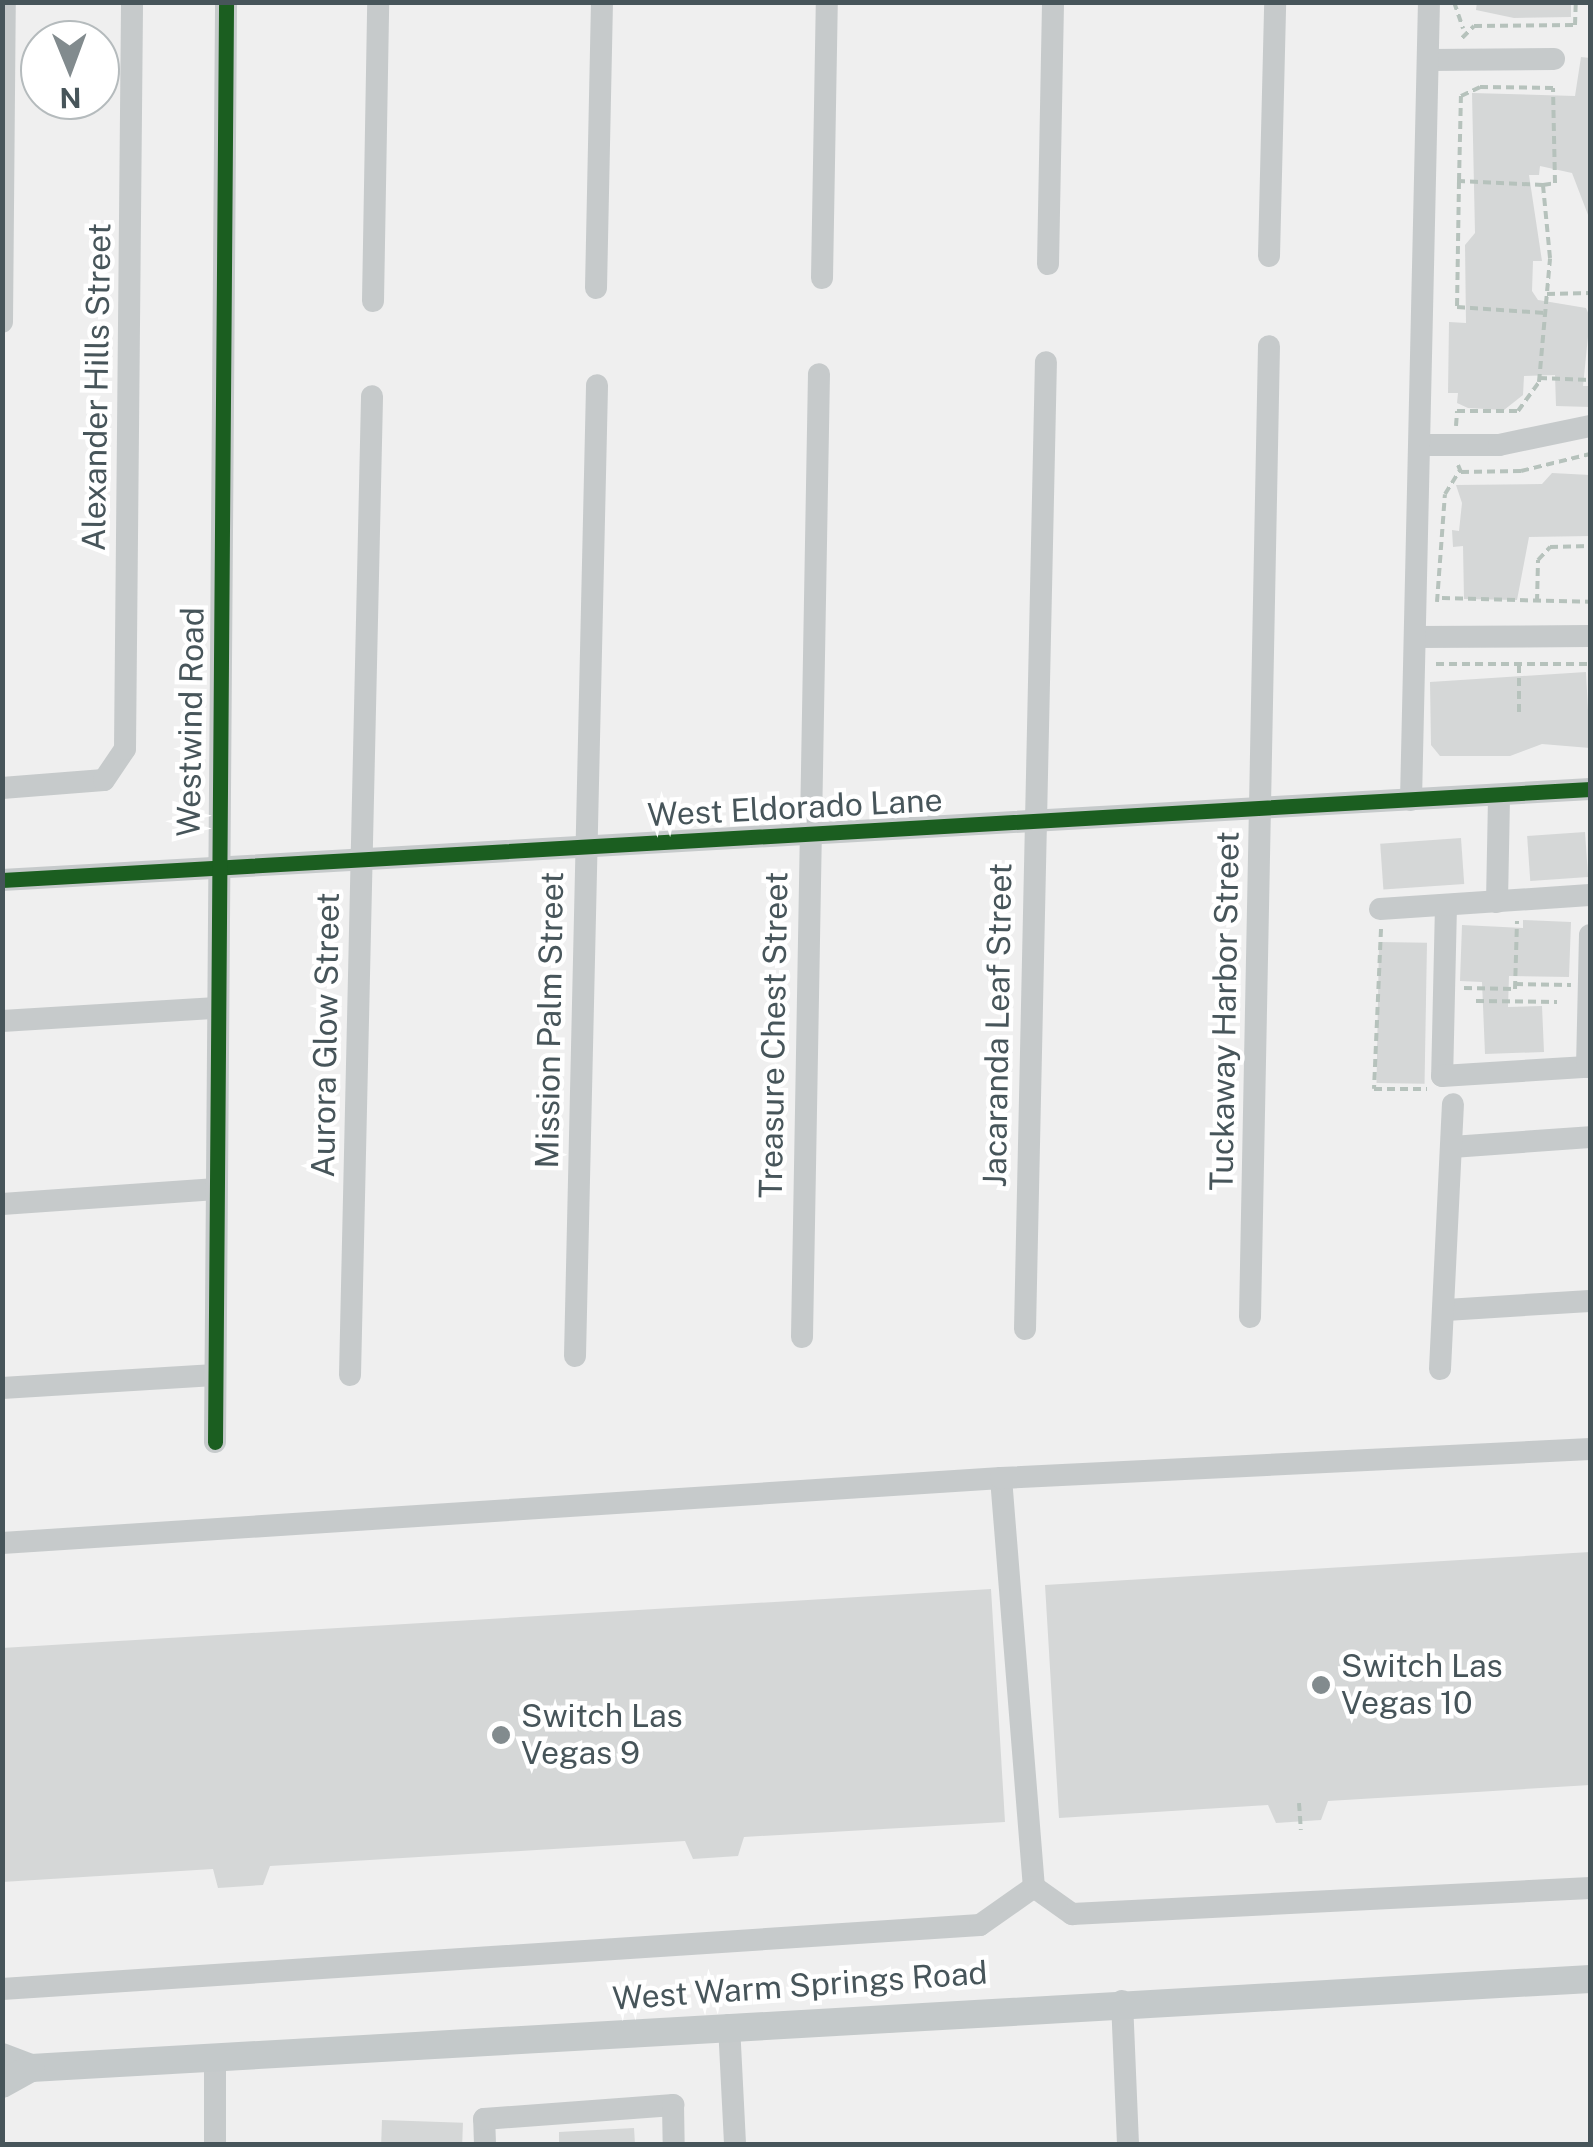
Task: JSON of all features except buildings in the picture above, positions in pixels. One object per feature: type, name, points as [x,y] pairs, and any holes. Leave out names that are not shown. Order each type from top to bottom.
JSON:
[{"type":"main road","name":"West Warm Springs Road","points":[[2,2057],[31,2068],[1585,1973]]},
{"type":"main road","name":"West Warm Springs Road","points":[[2,2084],[31,2068]]},
{"type":"street","points":[[2,322],[6,2]]},
{"type":"street","name":"Alexander Hills Street","points":[[2,788],[94,782],[116,769],[125,749],[132,2]]},
{"type":"street","name":"Westwind Road","points":[[215,1442],[226,2]]},
{"type":"street","points":[[373,300],[378,2]]},
{"type":"street","points":[[596,288],[602,2]]},
{"type":"street","points":[[822,278],[827,2]]},
{"type":"street","points":[[1048,264],[1052,2]]},
{"type":"street","points":[[1269,256],[1276,2]]},
{"type":"street","points":[[1411,800],[1410,764],[1423,637],[1421,445],[1429,2]]},
{"type":"street","points":[[1428,60],[1554,59]]},
{"type":"street","name":"Tuckaway Harbor Street","points":[[1250,1317],[1269,346]]},
{"type":"street","name":"Jacaranda Leaf Street","points":[[1025,1329],[1046,362]]},
{"type":"street","name":"Treasure Chest Street","points":[[802,1338],[819,374]]},
{"type":"street","name":"Mission Palm Street","points":[[575,1356],[597,385]]},
{"type":"street","name":"Aurora Glow Street","points":[[350,1375],[372,396]]},
{"type":"street","points":[[1421,445],[1500,445],[1590,426]]},
{"type":"street","points":[[1423,637],[1590,636]]},
{"type":"street","name":"West Eldorado Lane","points":[[2,880],[1590,789]]},
{"type":"street","points":[[1497,902],[1498,795]]},
{"type":"street","points":[[1380,909],[1590,896]]},
{"type":"street","points":[[1446,905],[1442,1076],[1587,1068],[1590,935]]},
{"type":"street","points":[[2,1021],[217,1008]]},
{"type":"street","points":[[1440,1368],[1446,1310],[1453,1104]]},
{"type":"street","points":[[1452,1146],[1590,1137]]},
{"type":"street","points":[[2,1204],[216,1189]]},
{"type":"street","points":[[1446,1310],[1590,1301]]},
{"type":"street","points":[[2,1388],[215,1375]]},
{"type":"street","points":[[2,1543],[1001,1478],[1590,1449]]},
{"type":"street","points":[[1001,1478],[1034,1887],[1072,1914],[1590,1888]]},
{"type":"street","points":[[2,1988],[980,1925],[1034,1887]]},
{"type":"street","points":[[1122,2001],[1128,2144]]},
{"type":"street","points":[[729,2025],[735,2144]]},
{"type":"street","points":[[215,2058],[216,2144]]},
{"type":"street","points":[[485,2144],[484,2119],[672,2106],[674,2144]]},
{"type":"path","points":[[1454,2],[1463,28],[1464,50],[1476,59],[1480,88]]},
{"type":"path","points":[[1463,28],[1575,25],[1576,2]]},
{"type":"path","points":[[1459,182],[1554,183],[1554,88],[1480,88],[1461,96],[1459,182],[1457,307],[1545,313]]},
{"type":"path","points":[[1455,445],[1457,411],[1518,411],[1539,378],[1547,294],[1543,185]]},
{"type":"path","points":[[1547,294],[1590,293]]},
{"type":"path","points":[[1539,378],[1590,380]]},
{"type":"path","points":[[1460,470],[1445,494],[1442,598],[1426,614],[1423,637],[1434,664],[1590,664]]},
{"type":"path","points":[[1537,603],[1538,560],[1550,547],[1590,546]]},
{"type":"path","points":[[1442,598],[1590,602]]},
{"type":"path","points":[[1518,664],[1519,715]]},
{"type":"path","points":[[1380,909],[1374,1089],[1423,1092],[1442,1076]]},
{"type":"path","points":[[1515,984],[1517,916]]},
{"type":"path","points":[[1444,988],[1589,985]]},
{"type":"path","points":[[1476,1001],[1557,1002]]},
{"type":"path","points":[[1299,1803],[1301,1830]]},
{"type":"cycle path","points":[[215,1442],[226,2]]},
{"type":"cycle path","points":[[2,880],[1590,789]]},
{"type":"place","name":"Switch Las Vegas 10","points":[[1321,1685]]},
{"type":"place","name":"Switch Las Vegas 9","points":[[501,1735]]}]
